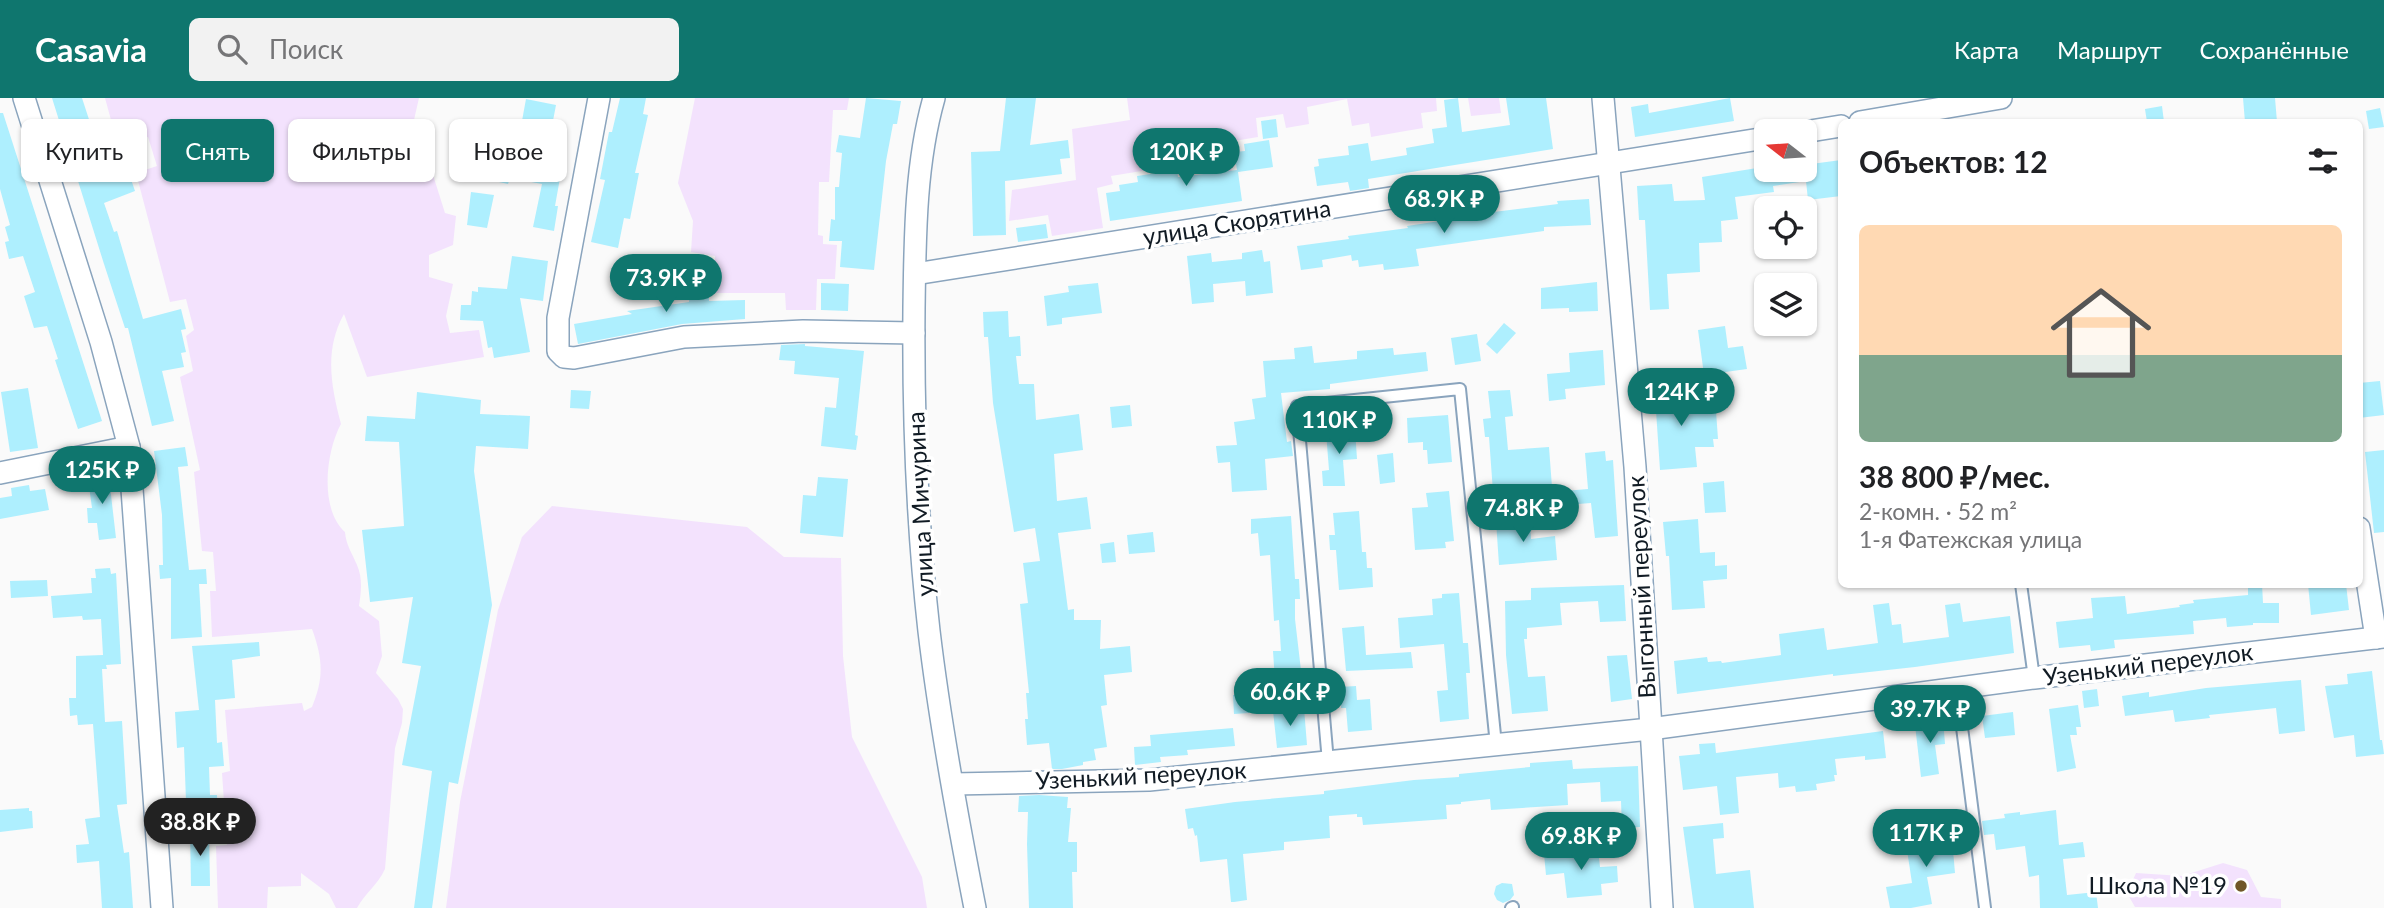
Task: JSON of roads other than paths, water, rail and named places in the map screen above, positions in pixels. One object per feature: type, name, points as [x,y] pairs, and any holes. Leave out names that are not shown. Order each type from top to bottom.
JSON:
[{"type":"street","points":[[24,98],[102,342],[129,447],[162,908]]},
{"type":"street","points":[[599,98],[558,318],[558,351],[564,357],[574,358],[684,337],[803,331],[914,333]]},
{"type":"street","name":"улица Мичурина","points":[[934,98],[922,161],[915,274],[916,480],[936,689],[975,908]]},
{"type":"street","name":"Выгонный переулок","points":[[1603,98],[1635,467],[1662,908]]},
{"type":"street","points":[[1874,113],[2001,98]]},
{"type":"street","points":[[1817,130],[1838,126]]},
{"type":"street","name":"улица Скорятина","points":[[915,274],[1754,140]]},
{"type":"street","points":[[0,473],[129,447]]},
{"type":"street","points":[[2363,549],[2380,637]]},
{"type":"street","name":"Узенький переулок","points":[[953,784],[1149,780],[1496,745],[1650,729],[2034,678],[2380,637]]},
{"type":"lane","points":[[1328,762],[1297,406],[1460,389],[1496,745]]},
{"type":"lane","points":[[2022,588],[2034,678]]},
{"type":"lane","points":[[1957,688],[1985,908]]},
{"type":"place","name":"Школа №19","points":[[2241,886]]}]
